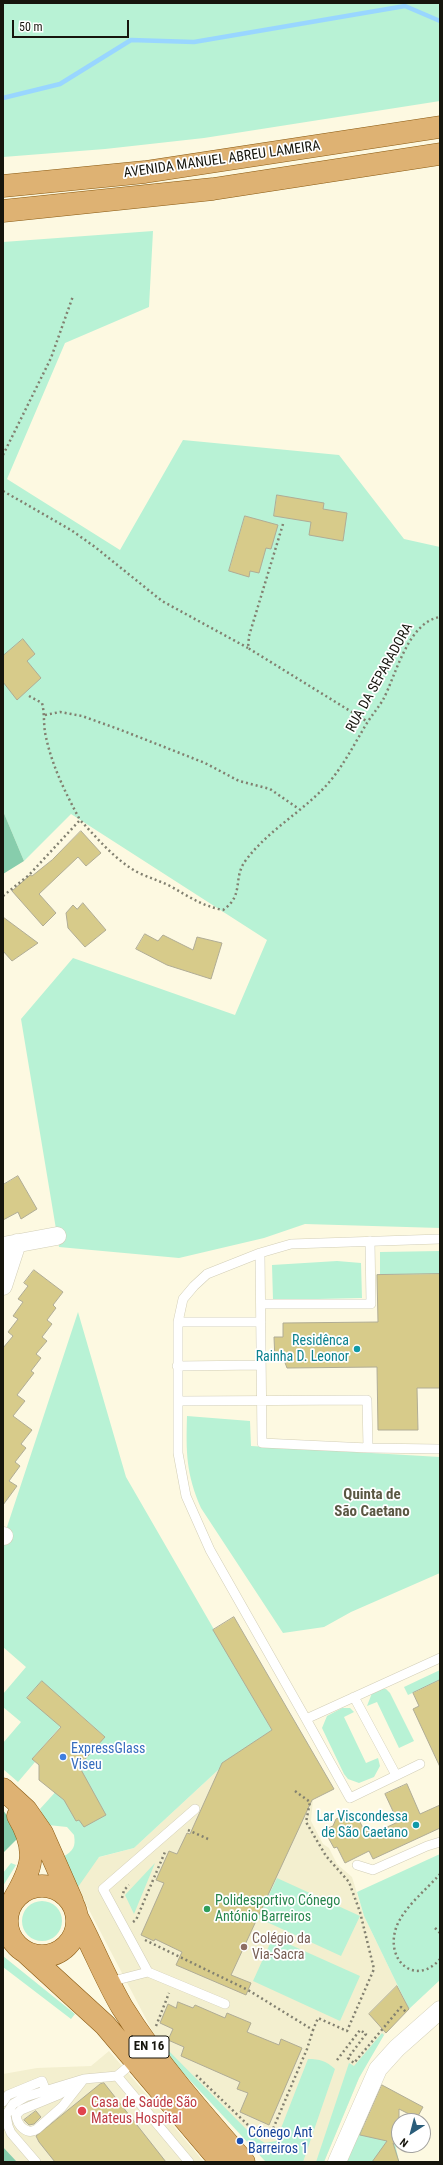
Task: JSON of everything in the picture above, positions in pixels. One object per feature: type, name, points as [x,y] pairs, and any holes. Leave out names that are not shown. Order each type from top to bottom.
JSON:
[{"type":"main road","name":"AVENIDA MANUEL ABREU LAMEIRA","points":[[3,186],[145,172],[440,127]]},
{"type":"main road","name":"AVENIDA MANUEL ABREU LAMEIRA","points":[[3,211],[213,189],[440,154]]},
{"type":"main road","name":"EN 16","points":[[3,1790],[20,1819],[30,1841],[31,1848],[29,1870],[8,1914],[8,1928],[16,1944],[87,2007],[136,2060],[221,2162]]},
{"type":"main road","name":"EN 16","points":[[3,1790],[26,1810],[42,1833],[75,1912]]},
{"type":"main road","name":"EN 16","points":[[13,1901],[20,1893],[29,1888],[49,1886],[59,1890],[67,1896],[109,1982],[159,2062],[244,2162]]},
{"type":"main road","points":[[23,1950],[41,1956],[59,1951],[72,1938],[76,1929],[75,1912]]},
{"type":"street","points":[[3,1286],[10,1245],[57,1236]]},
{"type":"street","points":[[338,2162],[378,2069],[397,2048],[440,2010]]},
{"type":"lane","points":[[420,1764],[350,1798],[210,1550],[186,1496],[178,1453],[178,1322],[183,1299],[207,1274],[260,1253],[291,1244],[440,1240]]},
{"type":"lane","points":[[260,1304],[371,1304],[370,1241]]},
{"type":"lane","points":[[260,1253],[262,1443],[368,1448],[438,1449]]},
{"type":"lane","points":[[178,1322],[261,1322]]},
{"type":"lane","points":[[178,1366],[261,1365]]},
{"type":"lane","points":[[178,1401],[367,1400],[368,1448]]},
{"type":"lane","points":[[306,1719],[440,1658]]},
{"type":"lane","points":[[354,1697],[396,1775]]},
{"type":"lane","points":[[148,1972],[103,1889],[195,1809]]},
{"type":"lane","points":[[357,1865],[373,1870],[427,1846],[440,1842]]},
{"type":"lane","points":[[109,1982],[148,1972],[225,2004]]},
{"type":"lane","points":[[36,2162],[11,2133],[6,2115],[13,2104],[46,2091],[84,2079],[117,2076],[136,2060]]},
{"type":"lane","points":[[117,2076],[189,2162]]},
{"type":"lane","points":[[84,2079],[62,2107],[34,2131],[27,2131],[18,2124],[16,2115],[21,2110],[60,2094],[84,2079]]},
{"type":"lane","points":[[3,2102],[16,2092],[42,2081],[46,2091]]},
{"type":"path","points":[[3,455],[51,358],[73,296]]},
{"type":"path","points":[[3,491],[71,530],[95,547],[138,584],[162,601],[248,648],[368,722]]},
{"type":"path","points":[[248,648],[249,636],[283,524]]},
{"type":"path","name":"RUA DA SEPARADORA","points":[[80,820],[120,860],[140,873],[159,880],[195,902],[223,910],[231,904],[236,897],[240,873],[245,862],[258,845],[322,790],[341,768],[368,722],[382,702],[415,632],[432,618],[440,617]]},
{"type":"path","points":[[3,896],[29,875],[80,820],[69,800],[53,760],[45,735],[45,715],[42,703],[30,696]]},
{"type":"path","points":[[45,715],[60,712],[82,716],[206,763],[239,781],[270,789],[299,809]]},
{"type":"path","points":[[194,2073],[249,2126],[270,2136],[308,2049],[318,2018],[347,2031],[374,1969],[360,1912],[349,1882],[326,1856],[306,1822],[310,1802],[295,1791]]},
{"type":"path","points":[[182,1831],[186,1829],[208,1838]]},
{"type":"path","points":[[136,1920],[168,1845],[157,1856]]},
{"type":"path","points":[[440,1874],[401,1918],[393,1942],[394,1953],[400,1963],[409,1969],[421,1971],[429,1969],[440,1959]]},
{"type":"path","points":[[123,1901],[124,1890],[135,1879]]},
{"type":"path","points":[[130,1916],[135,1927]]},
{"type":"path","points":[[434,1928],[440,1933]]},
{"type":"path","points":[[141,1938],[248,1990],[313,2030]]},
{"type":"path","points":[[160,2032],[156,2025],[173,1982]]},
{"type":"path","points":[[337,2060],[360,2030],[366,2034],[348,2058],[354,2063],[400,2007],[406,2012]]},
{"type":"shaded area","name":"Colégio da Via-Sacra","points":[[230,1759],[313,1799],[311,1821],[323,1844],[329,1848],[337,1864],[352,1877],[364,1916],[409,2009],[384,2035],[370,2056],[359,2078],[324,2162],[266,2162],[173,2062],[156,2038],[66,1866],[134,1848]]},
{"type":"shaded area","name":"Casa de Saúde São Mateus Hospital","points":[[109,2051],[204,2162],[17,2162],[3,2147],[3,2074],[37,2068],[91,2066]]},
{"type":"green space","points":[[3,3],[440,3],[440,101],[204,138],[105,149],[3,157]]},
{"type":"green space","points":[[153,231],[149,307],[65,343],[7,479],[120,550],[183,440],[339,455],[404,539],[440,547],[440,1228],[305,1224],[264,1238],[179,1258],[59,1247],[21,1019],[73,958],[235,1015],[267,940],[71,814],[24,861],[3,811],[3,242]]},
{"type":"green space","points":[[3,811],[24,861],[3,874]]},
{"type":"green space","points":[[440,1251],[440,1274],[380,1275],[380,1252]]},
{"type":"green space","points":[[337,1261],[361,1263],[362,1298],[273,1300],[272,1265]]},
{"type":"green space","points":[[78,1312],[126,1477],[272,1730],[230,1759],[134,1848],[99,1857],[78,1887],[63,1857],[69,1853],[74,1846],[74,1835],[67,1827],[48,1825],[40,1809],[105,1737],[75,1710],[32,1759],[35,1762],[18,1782],[3,1769],[3,1743],[21,1722],[3,1707],[3,1694],[26,1667],[3,1647],[3,1539]]},
{"type":"green space","points":[[187,1416],[250,1421],[251,1446],[440,1457],[440,1573],[351,1612],[324,1627],[283,1633],[201,1508],[192,1484],[188,1463]]},
{"type":"green space","points":[[440,1670],[440,1680],[408,1695],[404,1687]]},
{"type":"green space","points":[[381,1689],[386,1689],[390,1693],[414,1741],[399,1748],[377,1702],[367,1706],[372,1693]]},
{"type":"green space","points":[[342,1708],[350,1708],[354,1712],[344,1717],[366,1763],[378,1758],[380,1766],[374,1777],[359,1783],[348,1779],[344,1774],[322,1728],[327,1716]]},
{"type":"green space","points":[[3,1810],[21,1835],[3,1853]]},
{"type":"green space","points":[[440,1854],[440,1980],[409,2009],[364,1916],[357,1892]]},
{"type":"green space","points":[[11,1863],[16,1865],[3,1886],[3,1873]]},
{"type":"green space","points":[[155,1863],[134,1914],[125,1895]]},
{"type":"green space","points":[[277,1878],[360,1916],[341,1956],[258,1918]]},
{"type":"green space","points":[[42,1901],[53,1904],[59,1910],[62,1921],[59,1932],[53,1938],[42,1941],[31,1938],[25,1932],[22,1921],[25,1910],[31,1904]]},
{"type":"green space","points":[[273,1937],[360,1976],[340,2021],[253,1981]]},
{"type":"green space","points":[[3,1956],[75,2014],[71,2019],[3,1967]]},
{"type":"green space","points":[[382,2033],[384,2035],[359,2078],[324,2162],[316,2162],[349,2063],[354,2066]]},
{"type":"green space","points":[[156,2038],[253,2136],[265,2143],[276,2141],[308,2059],[323,2061],[335,2069],[303,2162],[266,2162],[173,2062]]},
{"type":"green space","points":[[362,2127],[391,2141],[391,2153],[397,2153],[399,2162],[343,2162]]},
{"type":"green space","points":[[3,2147],[17,2162],[3,2162]]},
{"type":"building","points":[[277,495],[324,503],[323,509],[347,513],[343,541],[309,535],[311,522],[274,516]]},
{"type":"building","points":[[245,516],[278,525],[271,549],[266,548],[259,573],[250,571],[249,577],[229,571]]},
{"type":"building","points":[[23,639],[35,654],[27,661],[41,678],[17,700],[3,682],[3,656]]},
{"type":"building","points":[[81,831],[101,853],[86,866],[78,857],[39,894],[56,913],[43,926],[12,891],[30,875],[32,876],[52,860]]},
{"type":"building","points":[[83,903],[106,930],[85,947],[68,928],[66,913],[73,905],[77,909]]},
{"type":"building","points":[[3,917],[38,943],[12,961],[3,951]]},
{"type":"building","points":[[145,934],[158,941],[163,935],[193,950],[197,937],[222,943],[211,979],[167,965],[136,949]]},
{"type":"building","points":[[18,1176],[37,1209],[21,1219],[18,1212],[3,1220],[3,1185]]},
{"type":"building","points":[[34,1270],[63,1292],[53,1305],[56,1308],[47,1320],[52,1324],[42,1337],[47,1341],[36,1354],[41,1358],[31,1371],[34,1373],[17,1395],[25,1401],[13,1416],[32,1430],[21,1444],[26,1448],[15,1462],[20,1466],[9,1481],[17,1486],[3,1505],[3,1348],[13,1336],[8,1332],[18,1319],[13,1316],[23,1302],[18,1299],[28,1286],[24,1283]]},
{"type":"building","name":"Residênca Rainha D. Leonor","points":[[440,1274],[440,1388],[417,1388],[418,1430],[378,1430],[377,1367],[287,1368],[284,1360],[275,1361],[274,1337],[283,1337],[283,1323],[378,1322],[377,1275]]},
{"type":"building","points":[[234,1617],[334,1789],[312,1800],[231,1975],[251,1983],[246,1995],[176,1965],[182,1952],[155,1939],[154,1941],[141,1935],[164,1883],[156,1880],[169,1851],[177,1854],[187,1833],[190,1834],[222,1763],[272,1730],[213,1630]]},
{"type":"building","points":[[440,1680],[440,1767],[413,1709],[419,1706],[413,1693]]},
{"type":"building","points":[[42,1681],[105,1737],[79,1766],[106,1815],[84,1827],[79,1820],[76,1821],[64,1800],[39,1780],[39,1765],[32,1759],[61,1727],[27,1698]]},
{"type":"building","name":"Lar Viscondessa de São Caetano","points":[[407,1784],[420,1814],[440,1805],[440,1828],[373,1859],[369,1851],[345,1863],[337,1847],[334,1848],[324,1830],[333,1826],[336,1819],[341,1817],[350,1820],[357,1816],[365,1832],[370,1830],[372,1834],[398,1822],[385,1794]]},
{"type":"building","points":[[397,1986],[409,2009],[386,2033],[369,2014]]},
{"type":"building","points":[[178,2002],[193,2008],[195,2005],[225,2018],[227,2013],[251,2023],[247,2032],[279,2045],[281,2039],[302,2048],[269,2125],[240,2112],[248,2093],[237,2089],[240,2082],[181,2056],[184,2047],[168,2040],[173,2029],[160,2023],[168,2004],[176,2008]]},
{"type":"building","points":[[104,2083],[166,2162],[55,2162],[39,2142],[36,2136],[100,2084]]},
{"type":"building","points":[[382,2085],[423,2107],[420,2113],[407,2113],[399,2109],[399,2113],[391,2113],[391,2153],[396,2153],[399,2162],[372,2162],[387,2141],[360,2135]]},
{"type":"building","points":[[36,2111],[41,2117],[34,2124],[29,2125],[24,2120]]},
{"type":"waterway","points":[[3,98],[60,84],[131,40],[194,42],[405,6],[440,21]]},
{"type":"place","name":"Residênca Rainha D. Leonor","points":[[357,1349]]},
{"type":"place","name":"ExpressGlass Viseu","points":[[63,1757]]},
{"type":"place","name":"Lar Viscondessa de São Caetano","points":[[416,1825]]},
{"type":"place","name":"Polidesportivo Cónego António Barreiros","points":[[207,1909]]},
{"type":"place","name":"Colégio da Via-Sacra","points":[[244,1947]]},
{"type":"place","name":"Casa de Saúde São Mateus Hospital","points":[[82,2111]]},
{"type":"place","name":"Cónego Ant Barreiros 1","points":[[240,2141]]},
{"type":"district","name":"Quinta de São Caetano","points":[[372,1504]]}]
